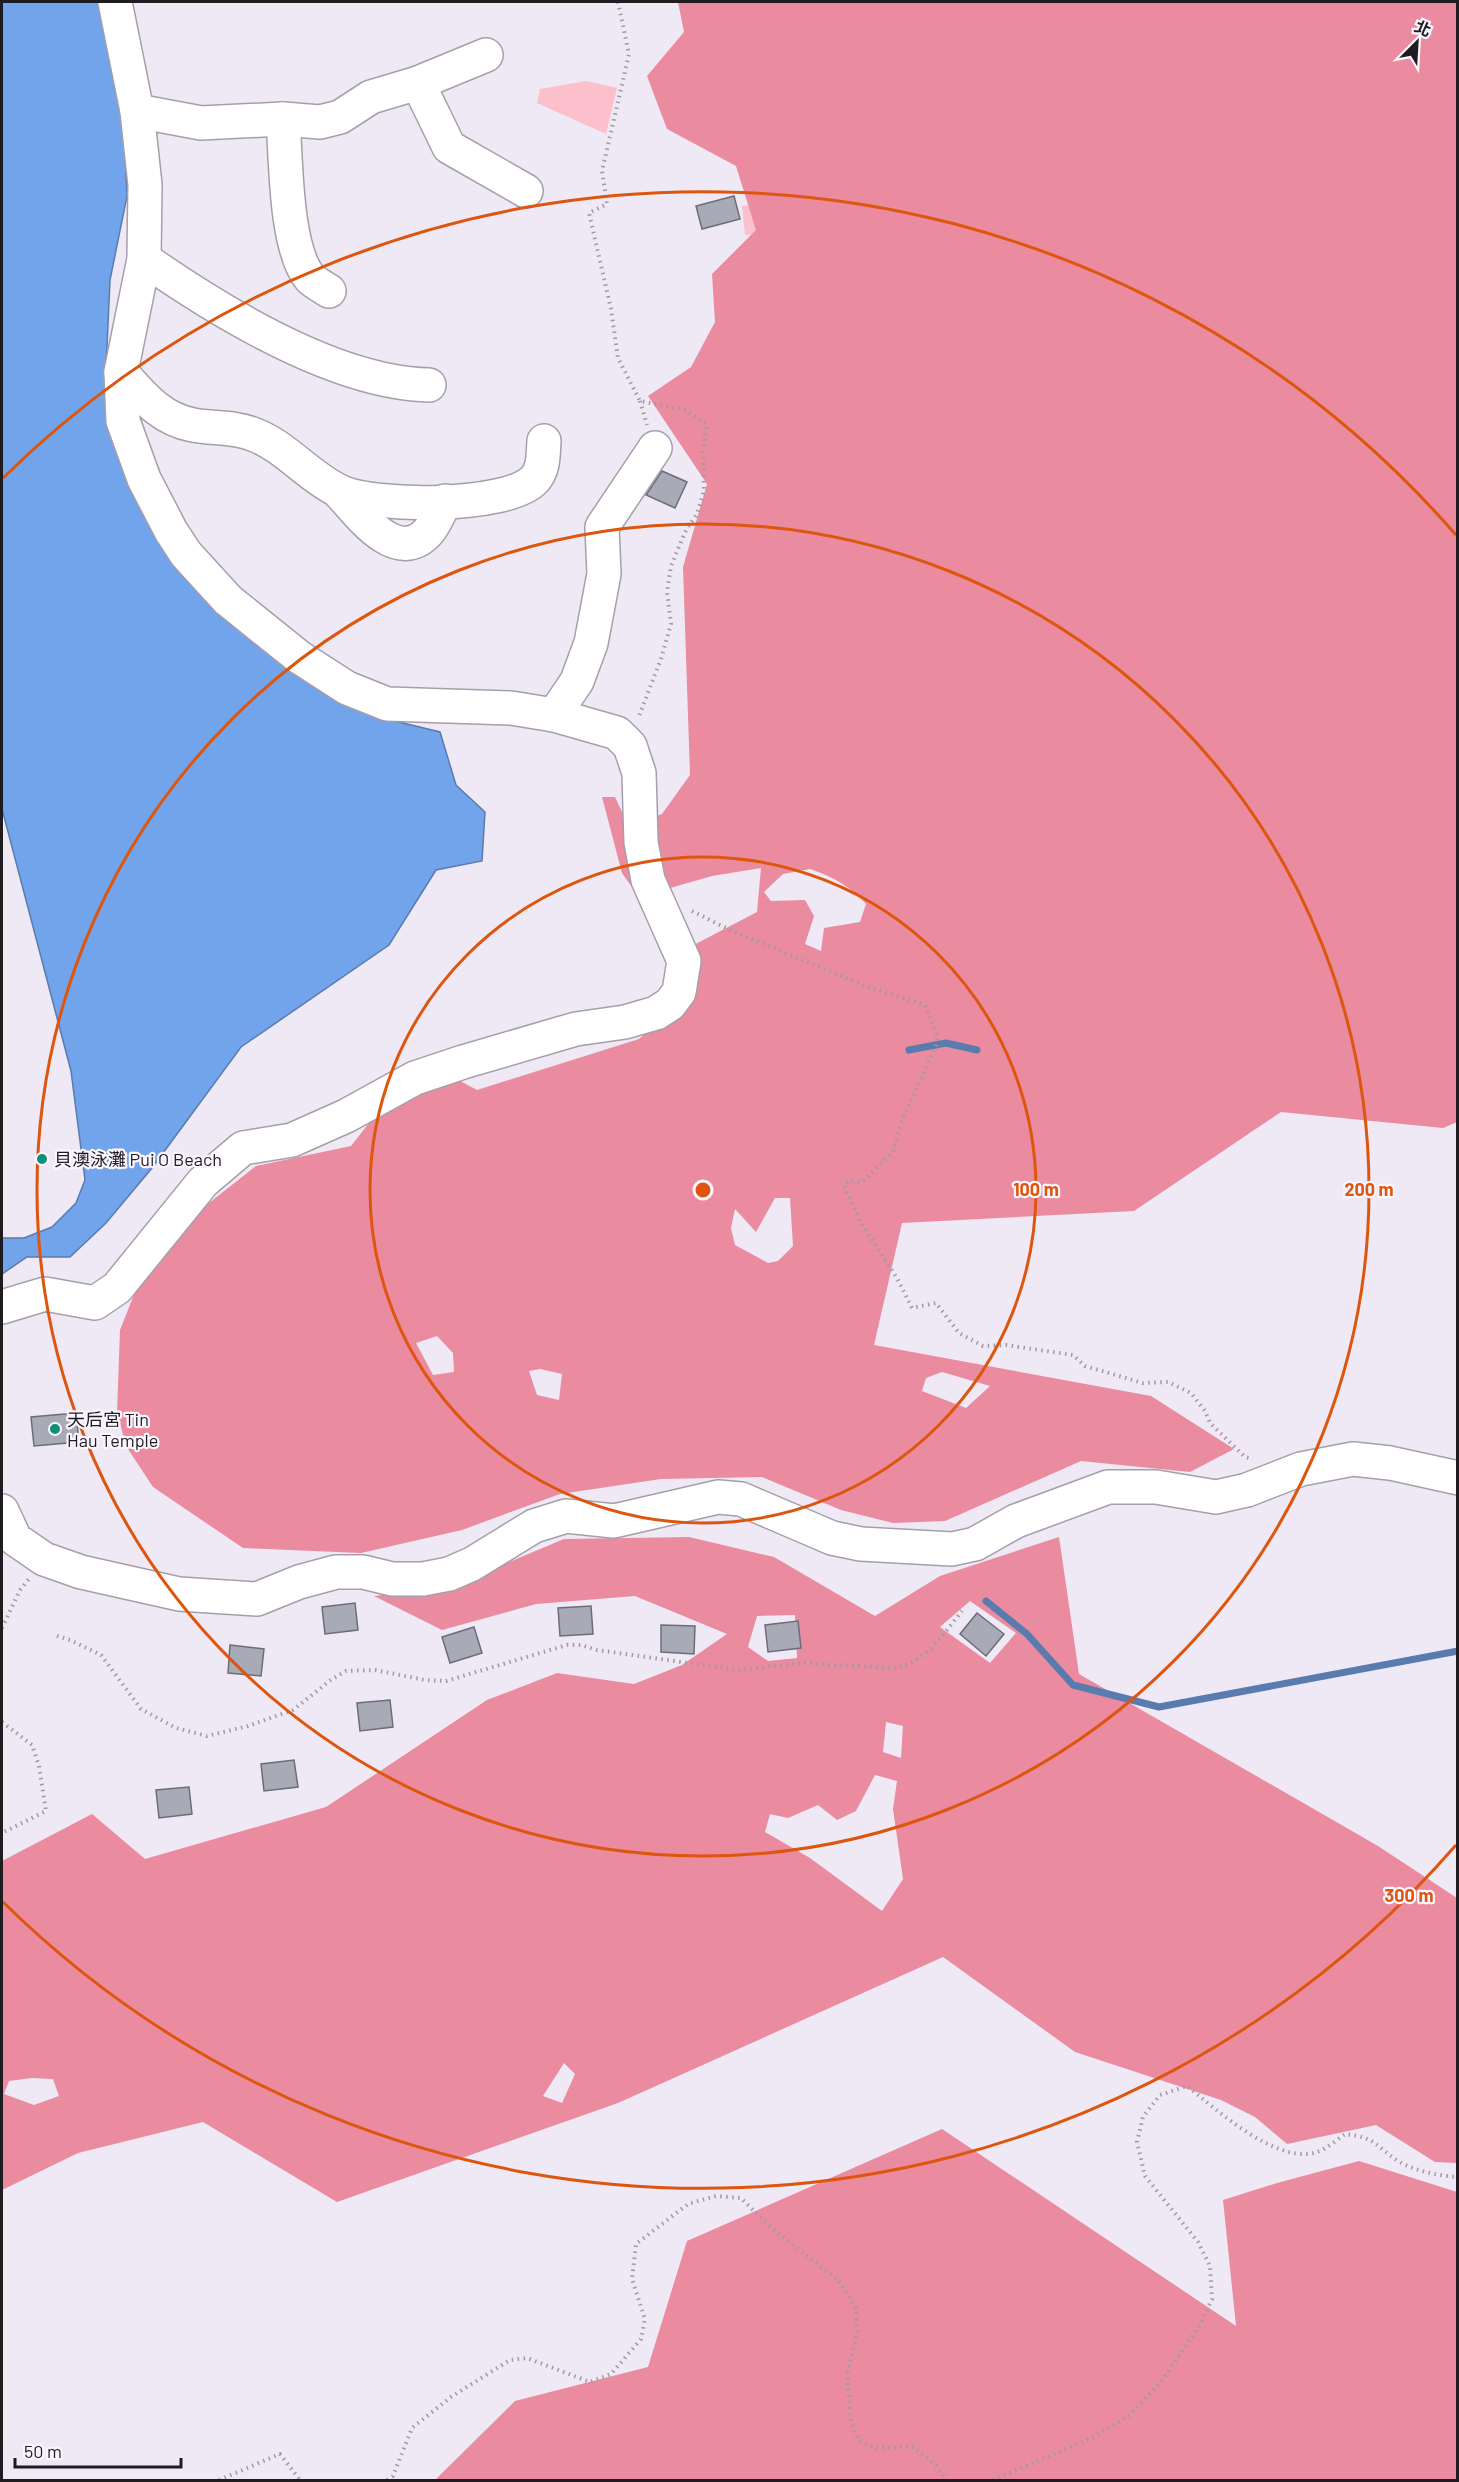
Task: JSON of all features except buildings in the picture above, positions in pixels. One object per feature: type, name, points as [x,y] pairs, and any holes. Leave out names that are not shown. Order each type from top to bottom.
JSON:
[{"type":"street","points":[[2,1307],[45,1294],[95,1303],[117,1288],[203,1182],[222,1163],[243,1148],[292,1140],[346,1116],[415,1078],[463,1062],[576,1029],[657,1013],[670,1004],[679,992],[684,961],[648,880],[640,842],[639,773],[630,746],[617,733],[554,715],[511,708],[387,704],[347,688],[299,657],[228,600],[186,554],[171,531],[132,450],[123,421],[121,372],[144,259],[145,185],[137,111],[115,2]]},
{"type":"street","points":[[137,111],[201,123],[283,119],[320,122],[340,117],[371,97],[418,83],[486,55]]},
{"type":"street","points":[[418,83],[449,147],[526,191]]},
{"type":"street","points":[[283,119],[292,229],[300,260],[311,279],[329,291]]},
{"type":"street","points":[[144,259],[192,292],[265,332],[342,367],[402,384],[429,385]]},
{"type":"street","points":[[121,372],[160,414],[192,425],[234,428],[258,436],[338,491],[376,531],[387,539],[400,543],[410,544],[428,533],[445,501],[478,499],[519,491],[534,480],[542,468],[544,441]]},
{"type":"street","points":[[554,715],[577,681],[591,644],[604,574],[602,527],[655,448]]},
{"type":"street","points":[[2,1511],[15,1539],[44,1559],[127,1584],[179,1594],[257,1599],[299,1582],[336,1572],[363,1572],[392,1579],[423,1579],[449,1574],[472,1564],[534,1526],[566,1516],[614,1521],[718,1497],[741,1499],[832,1538],[861,1544],[952,1549],[975,1544],[1016,1521],[1108,1487],[1156,1487],[1216,1497],[1247,1490],[1301,1469],[1353,1459],[1390,1463],[1458,1478]]},
{"type":"path","points":[[618,2],[628,54],[602,171],[607,204],[589,213],[611,309],[618,358],[640,401],[663,408],[687,410],[707,425],[703,451],[704,490],[697,514],[686,530],[671,566],[668,592],[671,624],[662,659],[648,691],[630,746]]},
{"type":"path","points":[[660,905],[674,898],[692,911],[732,931],[871,988],[925,1005],[938,1036],[901,1123],[893,1152],[862,1182],[848,1181],[844,1185],[860,1221],[897,1278],[912,1308],[936,1303],[959,1333],[983,1346],[1006,1345],[1073,1355],[1085,1366],[1143,1383],[1168,1382],[1191,1393],[1205,1411],[1210,1423],[1245,1457],[1256,1459]]},
{"type":"path","points":[[2,1628],[20,1590],[44,1559]]},
{"type":"path","points":[[57,1636],[101,1655],[141,1709],[176,1728],[207,1736],[237,1730],[293,1710],[332,1679],[346,1671],[375,1670],[425,1680],[447,1681],[567,1645],[581,1645],[738,1670],[800,1663],[897,1668],[909,1665],[933,1646],[962,1611]]},
{"type":"path","points":[[2,1722],[32,1745],[39,1766],[46,1810],[2,1833]]},
{"type":"path","points":[[993,2481],[1094,2437],[1130,2415],[1163,2379],[1200,2325],[1212,2299],[1210,2266],[1198,2242],[1145,2176],[1137,2142],[1143,2117],[1160,2095],[1188,2086],[1232,2123],[1287,2154],[1320,2151],[1345,2134],[1368,2137],[1400,2162],[1444,2176],[1458,2177]]},
{"type":"path","points":[[387,2481],[393,2476],[412,2428],[451,2397],[510,2360],[527,2358],[590,2382],[611,2374],[641,2339],[645,2319],[632,2279],[636,2244],[688,2204],[716,2196],[741,2198],[768,2225],[839,2281],[856,2308],[857,2334],[848,2374],[851,2420],[858,2440],[874,2448],[913,2447],[938,2467],[947,2481]]},
{"type":"path","points":[[219,2481],[280,2454],[300,2481]]},
{"type":"shaded area","points":[[678,2],[1457,2],[1457,1122],[1443,1128],[1281,1112],[1134,1211],[902,1223],[874,1345],[1151,1396],[1234,1449],[1190,1472],[1081,1461],[945,1521],[893,1523],[841,1510],[762,1477],[661,1479],[560,1494],[462,1530],[361,1553],[243,1548],[153,1487],[126,1446],[117,1412],[120,1330],[137,1287],[200,1210],[256,1166],[351,1146],[419,1059],[477,1090],[639,1039],[697,987],[688,948],[757,912],[761,868],[712,876],[639,897],[622,873],[602,797],[615,797],[629,827],[662,814],[690,775],[683,567],[707,484],[648,396],[691,367],[715,322],[712,274],[756,230],[736,166],[667,129],[647,76],[684,32]],"holes":[[[810,869],[841,883],[866,904],[860,922],[824,928],[821,951],[805,944],[814,916],[805,900],[771,901],[764,892],[783,874]],[[775,1198],[790,1198],[793,1246],[778,1261],[768,1263],[735,1245],[731,1228],[735,1209],[756,1232]],[[437,1336],[453,1353],[454,1372],[433,1375],[416,1343]],[[540,1369],[562,1374],[559,1400],[537,1395],[529,1371]],[[942,1372],[990,1386],[966,1408],[922,1391],[926,1378]]]},
{"type":"shaded area","points":[[586,81],[617,88],[606,134],[537,103],[540,89]]},
{"type":"shaded area","points":[[751,205],[779,232],[745,235],[742,206]]},
{"type":"shaded area","points":[[689,1537],[774,1557],[875,1616],[940,1576],[1059,1537],[1079,1674],[1378,1846],[1457,1898],[1457,2163],[1435,2162],[1376,2125],[1287,2144],[1255,2117],[1221,2100],[1075,2052],[943,1957],[618,2103],[337,2202],[203,2122],[78,2153],[2,2190],[2,1861],[92,1814],[145,1859],[326,1807],[487,1700],[557,1673],[634,1684],[682,1665],[727,1634],[635,1596],[536,1604],[442,1630],[374,1596],[447,1588],[564,1539]],"holes":[[[970,1601],[1016,1633],[990,1663],[940,1627]],[[795,1615],[797,1658],[768,1661],[748,1647],[757,1616]],[[886,1722],[903,1726],[901,1758],[883,1752]],[[875,1775],[897,1781],[893,1809],[903,1879],[882,1911],[810,1858],[765,1832],[770,1814],[788,1818],[818,1805],[837,1820],[856,1811]],[[564,2063],[575,2074],[562,2103],[543,2096]],[[32,2078],[53,2079],[59,2096],[34,2105],[4,2094],[9,2081]]]},
{"type":"shaded area","points":[[942,2129],[1236,2326],[1223,2200],[1359,2161],[1457,2192],[1457,2480],[435,2480],[515,2401],[648,2367],[687,2241]]},
{"type":"water","points":[[2,2],[104,2],[122,88],[127,196],[110,280],[106,368],[125,452],[150,528],[221,606],[378,717],[440,732],[456,785],[485,812],[482,861],[436,870],[389,945],[241,1047],[152,1168],[106,1223],[70,1257],[27,1257],[2,1274],[2,1238],[24,1238],[52,1227],[76,1203],[85,1180],[71,1071],[2,809]]},
{"type":"waterway","points":[[909,1050],[946,1043],[977,1050]]},
{"type":"waterway","points":[[986,1601],[1027,1634],[1073,1685],[1159,1707],[1458,1651]]},
{"type":"place","name":"貝澳泳灘 Pui O Beach","points":[[42,1159]]},
{"type":"place","name":"天后宮 Tin Hau Temple","points":[[55,1429]]}]
